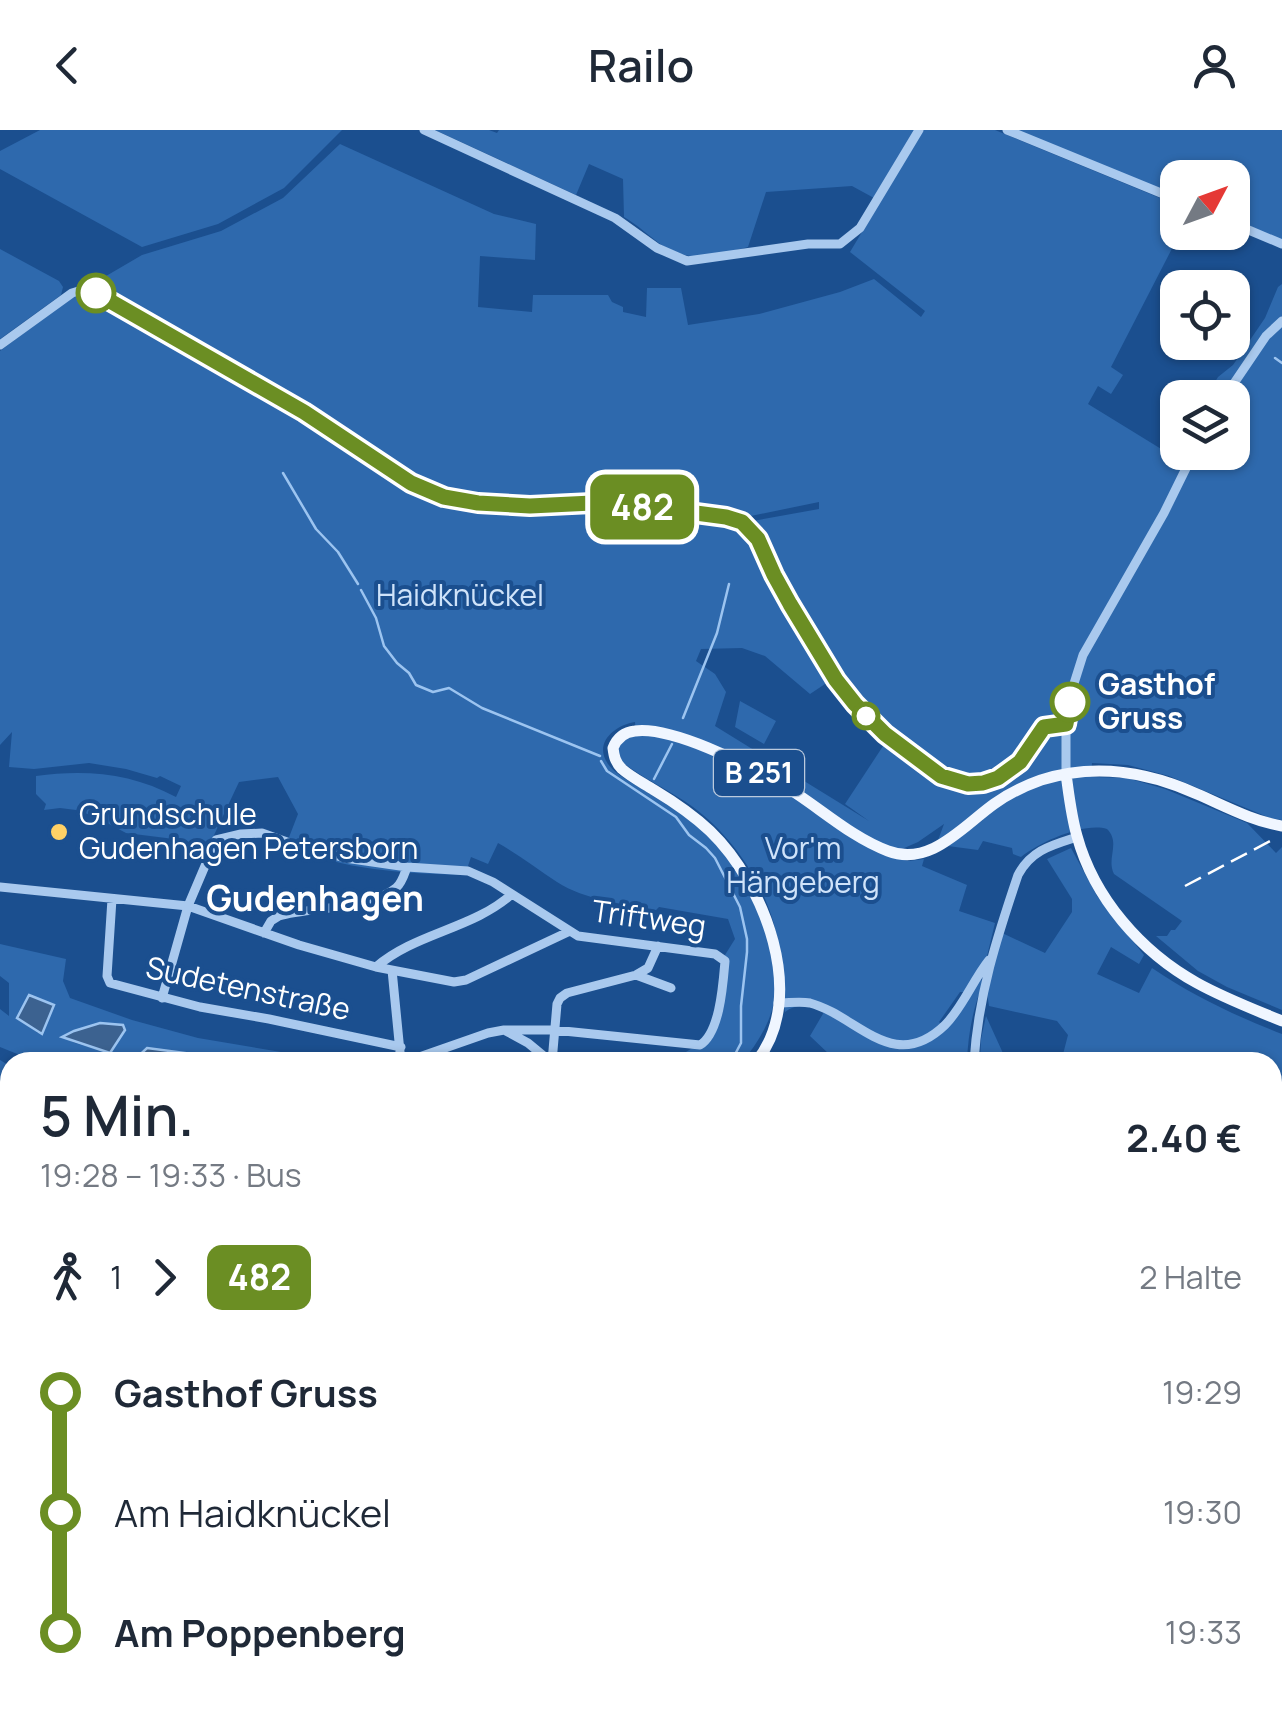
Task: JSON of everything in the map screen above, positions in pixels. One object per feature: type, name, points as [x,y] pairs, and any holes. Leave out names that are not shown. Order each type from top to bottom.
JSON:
[{"type":"main road","name":"B 251","points":[[763,1052],[777,1019],[778,969],[760,903],[726,848],[709,830],[618,764],[613,748],[619,737],[636,730],[655,732],[715,752],[778,782],[882,848],[906,856],[938,846],[1001,799],[1038,781],[1097,770],[1139,774],[1182,787],[1252,818],[1282,826]]},
{"type":"main road","points":[[1066,774],[1070,809],[1087,864],[1108,901],[1131,930],[1155,954],[1198,984],[1282,1021]]},
{"type":"street","points":[[424,130],[615,218],[657,248],[687,262],[808,244],[840,244],[860,228],[918,130]]},
{"type":"street","points":[[1007,130],[1160,193]]},
{"type":"street","points":[[1250,231],[1282,244]]},
{"type":"street","points":[[0,345],[82,289],[96,293],[263,388],[433,494],[506,506],[619,503],[742,522],[758,539],[778,585],[845,692],[885,734],[941,776],[968,784],[998,778],[1020,762],[1044,727],[1066,724]]},
{"type":"street","points":[[1236,380],[1266,336],[1282,321]]},
{"type":"street","points":[[1066,774],[1066,724],[1076,674],[1090,640],[1185,470]]},
{"type":"street","name":"Triftweg","points":[[162,998],[188,906],[216,840],[241,834],[262,833],[331,855],[407,867],[468,870],[582,937],[715,954],[725,961],[714,1028],[706,1042],[692,1046],[554,1030]]},
{"type":"street","points":[[975,1052],[990,958],[1018,874],[1036,852],[1077,837]]},
{"type":"street","points":[[264,933],[279,916],[367,901],[388,893],[399,884],[407,867]]},
{"type":"street","points":[[0,886],[188,906],[376,968],[460,982],[568,932]]},
{"type":"street","points":[[376,968],[398,951],[496,907],[512,894]]},
{"type":"street","name":"Sudetenstraße","points":[[112,899],[108,979],[115,985],[200,1008],[400,1047]]},
{"type":"street","points":[[553,1052],[557,1004],[562,995],[636,975],[648,968],[658,946]]},
{"type":"street","points":[[778,1003],[808,1002],[882,1042],[909,1044],[928,1038],[945,1025],[990,958]]},
{"type":"street","points":[[392,970],[401,1052]]},
{"type":"street","points":[[636,975],[671,988]]},
{"type":"street","points":[[432,1052],[504,1030],[554,1030]]},
{"type":"street","points":[[504,1030],[539,1052]]},
{"type":"green space","points":[[40,130],[342,130],[284,188],[218,224],[142,247],[0,169],[0,151]]},
{"type":"green space","points":[[435,130],[915,130],[874,198],[852,186],[766,192],[748,247],[694,256],[663,246],[624,217],[623,179],[589,164],[576,195]]},
{"type":"green space","points":[[923,130],[995,130],[1160,198],[1160,250],[1171,250],[1111,367],[1123,375],[1111,394],[1098,386],[1088,404],[1160,448],[1160,470],[1250,470],[1250,380],[1216,380],[1236,360],[1250,360],[1250,340],[1282,284],[1282,820],[1169,776],[1128,765],[1092,763],[1091,777],[1127,778],[1165,789],[1247,823],[1276,853],[1282,847],[1282,1010],[1198,971],[1156,936],[1167,936],[1182,921],[1114,874],[1113,840],[1107,829],[1087,828],[1063,835],[1021,857],[1013,854],[1012,848],[983,841],[978,850],[948,846],[983,820],[982,808],[937,843],[944,824],[918,842],[886,856],[909,861],[924,859],[922,866],[967,885],[959,911],[995,923],[987,956],[939,1022],[980,980],[984,981],[968,1052],[827,1052],[810,1036],[824,1012],[804,1006],[785,1012],[779,951],[767,903],[736,850],[684,801],[621,761],[619,743],[636,734],[635,722],[608,736],[603,749],[608,764],[687,818],[717,845],[744,883],[764,928],[775,973],[775,994],[768,1021],[749,1052],[686,1052],[705,1040],[712,1028],[725,955],[735,939],[728,919],[659,907],[656,910],[580,893],[498,843],[488,864],[471,857],[465,875],[374,869],[308,854],[286,845],[298,814],[278,777],[239,782],[207,850],[174,839],[126,833],[76,810],[44,810],[46,804],[36,794],[36,776],[90,773],[125,778],[176,797],[181,786],[160,776],[89,763],[34,769],[9,767],[12,732],[0,745],[0,351],[73,296],[88,294],[225,373],[227,369],[411,485],[518,509],[604,511],[724,521],[741,527],[751,536],[828,682],[810,694],[765,656],[742,648],[701,649],[696,661],[715,674],[726,692],[715,726],[869,821],[845,804],[887,740],[930,774],[954,786],[984,786],[998,780],[1016,769],[1009,758],[989,773],[966,779],[941,772],[876,723],[846,687],[773,570],[753,521],[819,509],[819,502],[746,517],[639,501],[454,494],[421,482],[298,404],[89,286],[142,255],[221,231],[283,198],[340,144],[494,214],[536,224],[535,260],[480,256],[478,307],[532,312],[533,295],[608,295],[623,307],[623,312],[646,317],[647,288],[681,288],[688,325],[759,314],[874,279],[921,317],[925,311],[850,252]]},
{"type":"green space","points":[[1014,130],[1282,130],[1282,240],[1250,226],[1250,160],[1160,160],[1160,190]]},
{"type":"green space","points":[[0,249],[59,281],[63,287],[61,295],[0,339]]},
{"type":"green space","points":[[740,701],[776,721],[764,744],[735,727]]},
{"type":"green space","points":[[1071,848],[1097,896],[1144,955],[1139,964],[1111,947],[1097,974],[1139,993],[1152,968],[1215,1005],[1282,1034],[1282,1052],[1064,1052],[1068,1035],[1057,1021],[989,1006],[987,993],[1000,932],[1045,953],[1072,912],[1072,899],[1047,859]]},
{"type":"green space","points":[[0,944],[66,959],[63,981],[70,998],[198,1038],[281,1052],[177,1052],[147,1048],[143,1052],[110,1052],[124,1029],[100,1023],[63,1037],[106,1052],[12,1052],[0,1047],[0,1009],[9,1016],[9,983],[0,976]],"holes":[[[29,995],[54,1005],[44,1031],[38,1033],[20,1020]]]},
{"type":"green space","points":[[986,1016],[1002,1052],[980,1052]]},
{"type":"shaded area","points":[[29,995],[54,1005],[42,1034],[17,1018]]},
{"type":"shaded area","points":[[100,1023],[123,1025],[125,1030],[111,1052],[62,1037]]},
{"type":"shaded area","points":[[147,1048],[177,1052],[143,1052]]},
{"type":"waterway","points":[[1275,358],[1282,363]]},
{"type":"waterway","points":[[283,473],[316,529],[338,552],[358,584]]},
{"type":"waterway","points":[[683,718],[717,633],[729,584]]},
{"type":"waterway","points":[[361,590],[376,618],[384,646],[416,685],[433,692],[449,688],[482,708],[600,756]]},
{"type":"waterway","points":[[654,779],[672,744]]},
{"type":"waterway","points":[[601,761],[607,771],[676,817],[689,835],[706,848],[740,907],[747,952],[741,1043],[736,1052]]},
{"type":"railway","points":[[1185,886],[1274,839]]},
{"type":"bus line","name":"482","points":[[96,293],[304,412],[433,494],[506,506],[619,503],[742,522],[758,539],[778,585],[845,692],[885,734],[949,779],[976,784],[1012,770],[1041,729],[1066,724],[1070,702]]},
{"type":"place","name":"Gasthof Gruss","points":[[1070,702]]},
{"type":"place","name":"Grundschule Gudenhagen Petersborn","points":[[59,832]]},
{"type":"district","name":"Gudenhagen","points":[[315,899]]},
{"type":"park label","name":"Haidknückel","points":[[460,596]]},
{"type":"park label","name":"Vor'm Hängeberg","points":[[803,866]]}]
